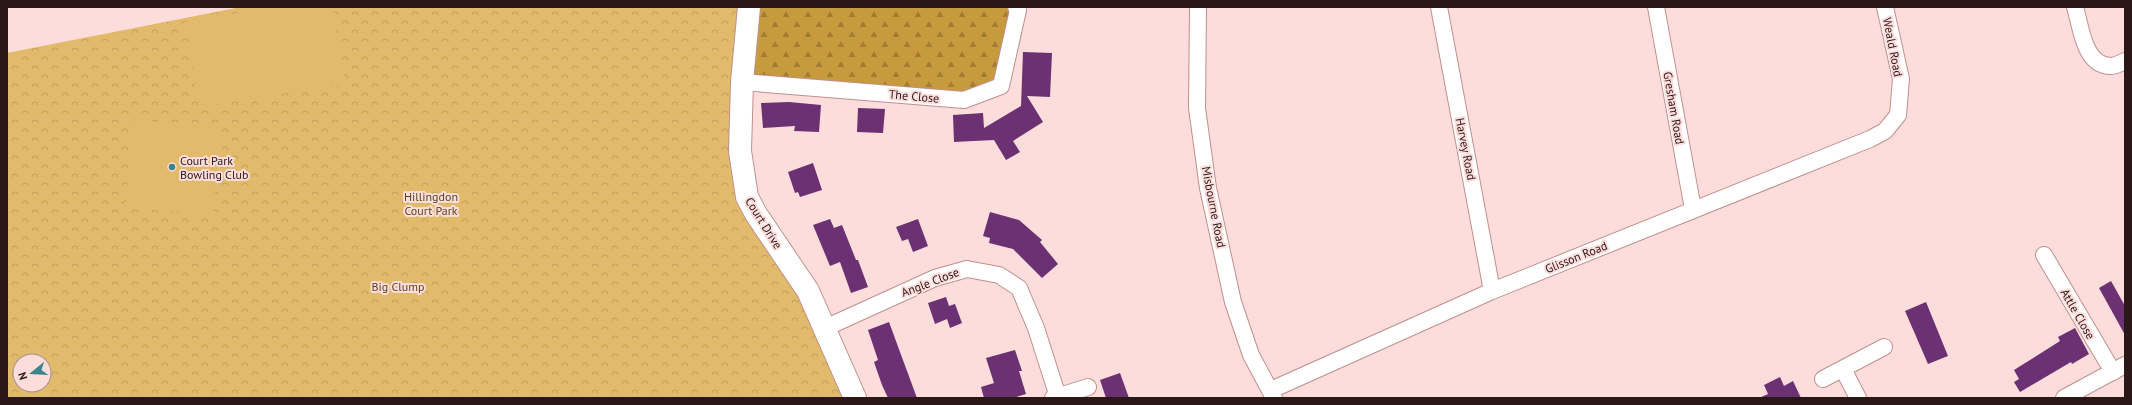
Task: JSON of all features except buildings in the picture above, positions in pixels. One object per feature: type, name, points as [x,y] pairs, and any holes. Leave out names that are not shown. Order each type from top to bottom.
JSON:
[{"type":"street","name":"Court Drive","points":[[749,7],[742,82],[740,151],[747,197],[808,291],[855,398]]},
{"type":"street","name":"The Close","points":[[742,82],[964,100],[1001,86],[1018,10],[1016,7]]},
{"type":"street","name":"Misbourne Road","points":[[1198,7],[1197,108],[1208,188],[1233,302],[1251,355],[1272,394]]},
{"type":"street","name":"Harvey Road","points":[[1439,7],[1492,291]]},
{"type":"street","name":"Gresham Road","points":[[1656,7],[1693,210]]},
{"type":"street","name":"Weald Road","points":[[1885,7],[1901,80],[1898,115],[1885,131]]},
{"type":"street","points":[[2075,7],[2088,53],[2097,64],[2112,67],[2125,61]]},
{"type":"street","name":"Glisson Road","points":[[1272,394],[1492,291],[1870,139],[1885,131]]},
{"type":"street","name":"Attle Close","points":[[2044,255],[2119,369]]},
{"type":"street","name":"Angle Close","points":[[825,328],[935,278],[954,272],[967,269],[999,275],[1019,288],[1036,328],[1056,397],[1088,387]]},
{"type":"street","points":[[1823,379],[1884,347]]},
{"type":"street","points":[[1843,369],[1858,398]]},
{"type":"street","points":[[2064,398],[2119,369]]},
{"type":"green space","name":"Hillingdon Court Park","points":[[241,7],[749,7],[742,174],[855,398],[7,398],[7,53]]},
{"type":"green space","points":[[276,7],[332,7],[345,84],[199,107],[185,22]]},
{"type":"green space","points":[[511,7],[1016,7],[1001,86],[964,100],[742,82]]},
{"type":"green space","name":"Court Park Bowling Club","points":[[132,120],[219,126],[213,214],[126,208]]},
{"type":"place","name":"Court Park Bowling Club","points":[[172,167]]},
{"type":"park label","name":"Big Clump","points":[[398,286]]}]
